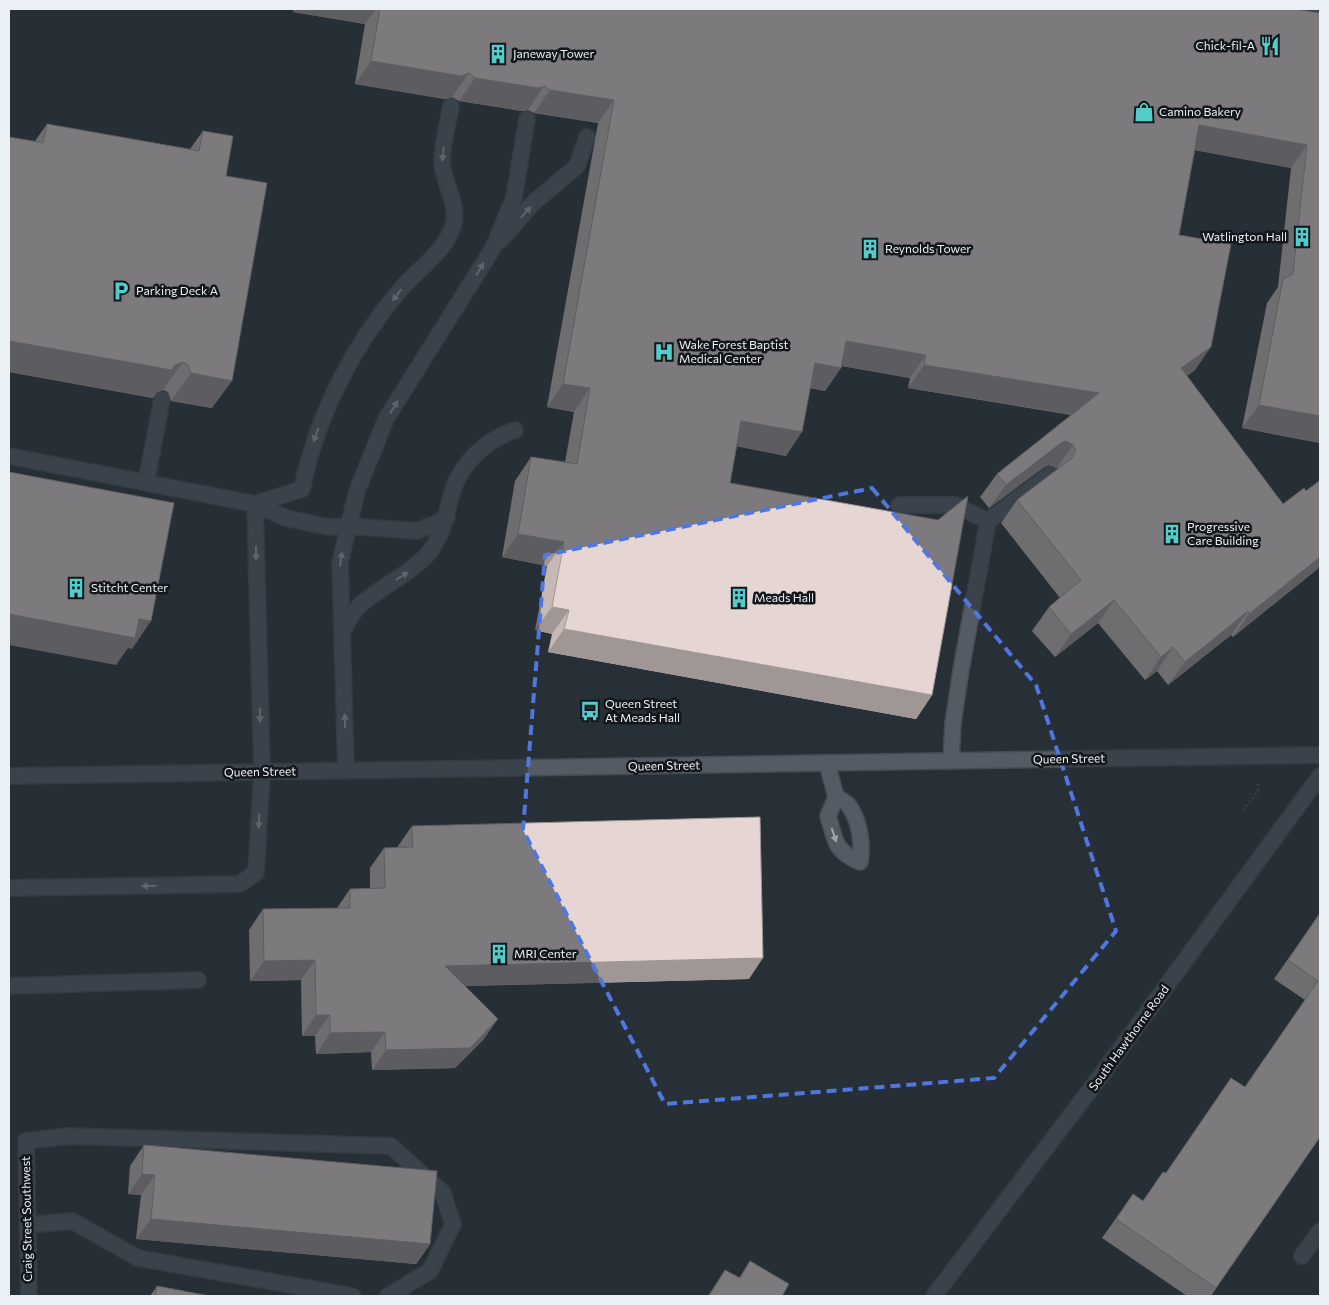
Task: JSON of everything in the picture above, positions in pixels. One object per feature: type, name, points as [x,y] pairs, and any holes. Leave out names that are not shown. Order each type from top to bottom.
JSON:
[{"type":"street","points":[[1316,9],[1320,10]]},
{"type":"street","points":[[255,504],[302,488],[314,438],[349,363],[400,290],[444,244],[454,221],[451,196],[442,160],[450,106]]},
{"type":"street","points":[[346,770],[340,562],[357,491],[386,419],[493,248],[514,198],[527,119]]},
{"type":"street","points":[[493,248],[532,204],[577,166],[587,137]]},
{"type":"street","points":[[146,483],[162,399]]},
{"type":"street","points":[[342,633],[357,608],[377,592],[408,572],[427,555],[447,517],[451,494],[470,459],[485,446],[515,430]]},
{"type":"street","points":[[9,456],[255,504],[286,518],[328,527],[348,526],[416,531],[447,517]]},
{"type":"street","points":[[950,761],[961,670],[982,544],[988,522],[1050,474]]},
{"type":"street","points":[[9,888],[240,884],[256,873],[262,772],[255,504]]},
{"type":"street","points":[[899,505],[955,505],[988,522]]},
{"type":"street","name":"Queen Street","points":[[9,776],[1320,755]]},
{"type":"street","points":[[827,763],[836,797]]},
{"type":"street","name":"South Hawthorne Road","points":[[934,1296],[1102,1074],[1320,776]]},
{"type":"street","points":[[9,986],[198,980]]},
{"type":"street","name":"Craig Street Southwest","points":[[29,1296],[26,1141],[68,1136],[391,1146],[443,1193],[453,1224],[430,1271],[388,1296]]},
{"type":"street","points":[[27,1225],[72,1221],[138,1258],[353,1296]]},
{"type":"street","points":[[1302,1256],[1320,1231]]},
{"type":"path","points":[[1243,810],[1258,792],[1258,782]]},
{"type":"highlighted area","points":[[872,488],[1036,685],[1116,931],[994,1078],[665,1104],[523,830],[545,555]]},
{"type":"building","name":"Wake Forest Baptist Medical Center","points":[[380,9],[1294,9],[1320,13],[1320,416],[1259,405],[1283,279],[1293,274],[1307,145],[1199,125],[1179,235],[1231,244],[1211,347],[1181,368],[1283,504],[1304,488],[1306,491],[1319,481],[1320,557],[1249,614],[1248,611],[1185,662],[1173,647],[1161,657],[1114,600],[1071,634],[1049,607],[1081,580],[1017,500],[1072,458],[1076,450],[1073,445],[1066,441],[1061,443],[1006,485],[997,474],[1099,393],[924,365],[926,355],[846,341],[841,368],[815,363],[802,432],[741,421],[730,483],[938,520],[968,496],[932,695],[564,629],[569,610],[552,607],[564,542],[518,534],[531,457],[577,464],[590,388],[563,384],[614,100],[550,90],[544,86],[539,88],[475,78],[469,73],[461,76],[371,61]]},
{"type":"building","name":"Parking Deck A","points":[[47,124],[199,151],[203,131],[233,136],[226,176],[267,183],[232,381],[191,373],[188,365],[183,362],[175,365],[172,370],[9,341],[9,137],[43,143]]},
{"type":"building","name":"Stitcht Center","points":[[9,472],[174,503],[151,621],[139,619],[135,638],[9,614]]},
{"type":"building","name":"MRI Center","points":[[760,817],[763,958],[445,966],[498,1019],[470,1048],[386,1050],[385,1032],[330,1033],[330,1015],[316,1015],[315,960],[264,961],[263,909],[350,908],[350,889],[385,888],[384,848],[413,847],[412,826]]},
{"type":"building","points":[[1320,913],[1320,1137],[1216,1288],[1116,1219],[1133,1194],[1143,1201],[1163,1172],[1166,1173],[1231,1078],[1245,1087],[1318,981],[1288,960]]},
{"type":"building","points":[[144,1145],[437,1171],[430,1244],[151,1219],[155,1175],[142,1174]]},
{"type":"building","points":[[750,1261],[789,1284],[782,1296],[709,1296],[725,1270],[740,1278]]},
{"type":"building","points":[[157,1286],[210,1296],[155,1296]]},
{"type":"place","name":"Chick-fil-A","points":[[1270,46]]},
{"type":"place","name":"Janeway Tower","points":[[498,54]]},
{"type":"place","name":"Camino Bakery","points":[[1144,112]]},
{"type":"place","name":"Watlington Hall","points":[[1302,237]]},
{"type":"place","name":"Reynolds Tower","points":[[870,249]]},
{"type":"place","name":"Parking Deck A","points":[[121,291]]},
{"type":"place","name":"Wake Forest Baptist Medical Center","points":[[664,352]]},
{"type":"place","name":"Progressive Care Building","points":[[1172,534]]},
{"type":"place","name":"Stitcht Center","points":[[76,588]]},
{"type":"place","name":"Meads Hall","points":[[739,598]]},
{"type":"place","name":"Queen Street At Meads Hall","points":[[590,711]]},
{"type":"place","name":"MRI Center","points":[[499,954]]}]
